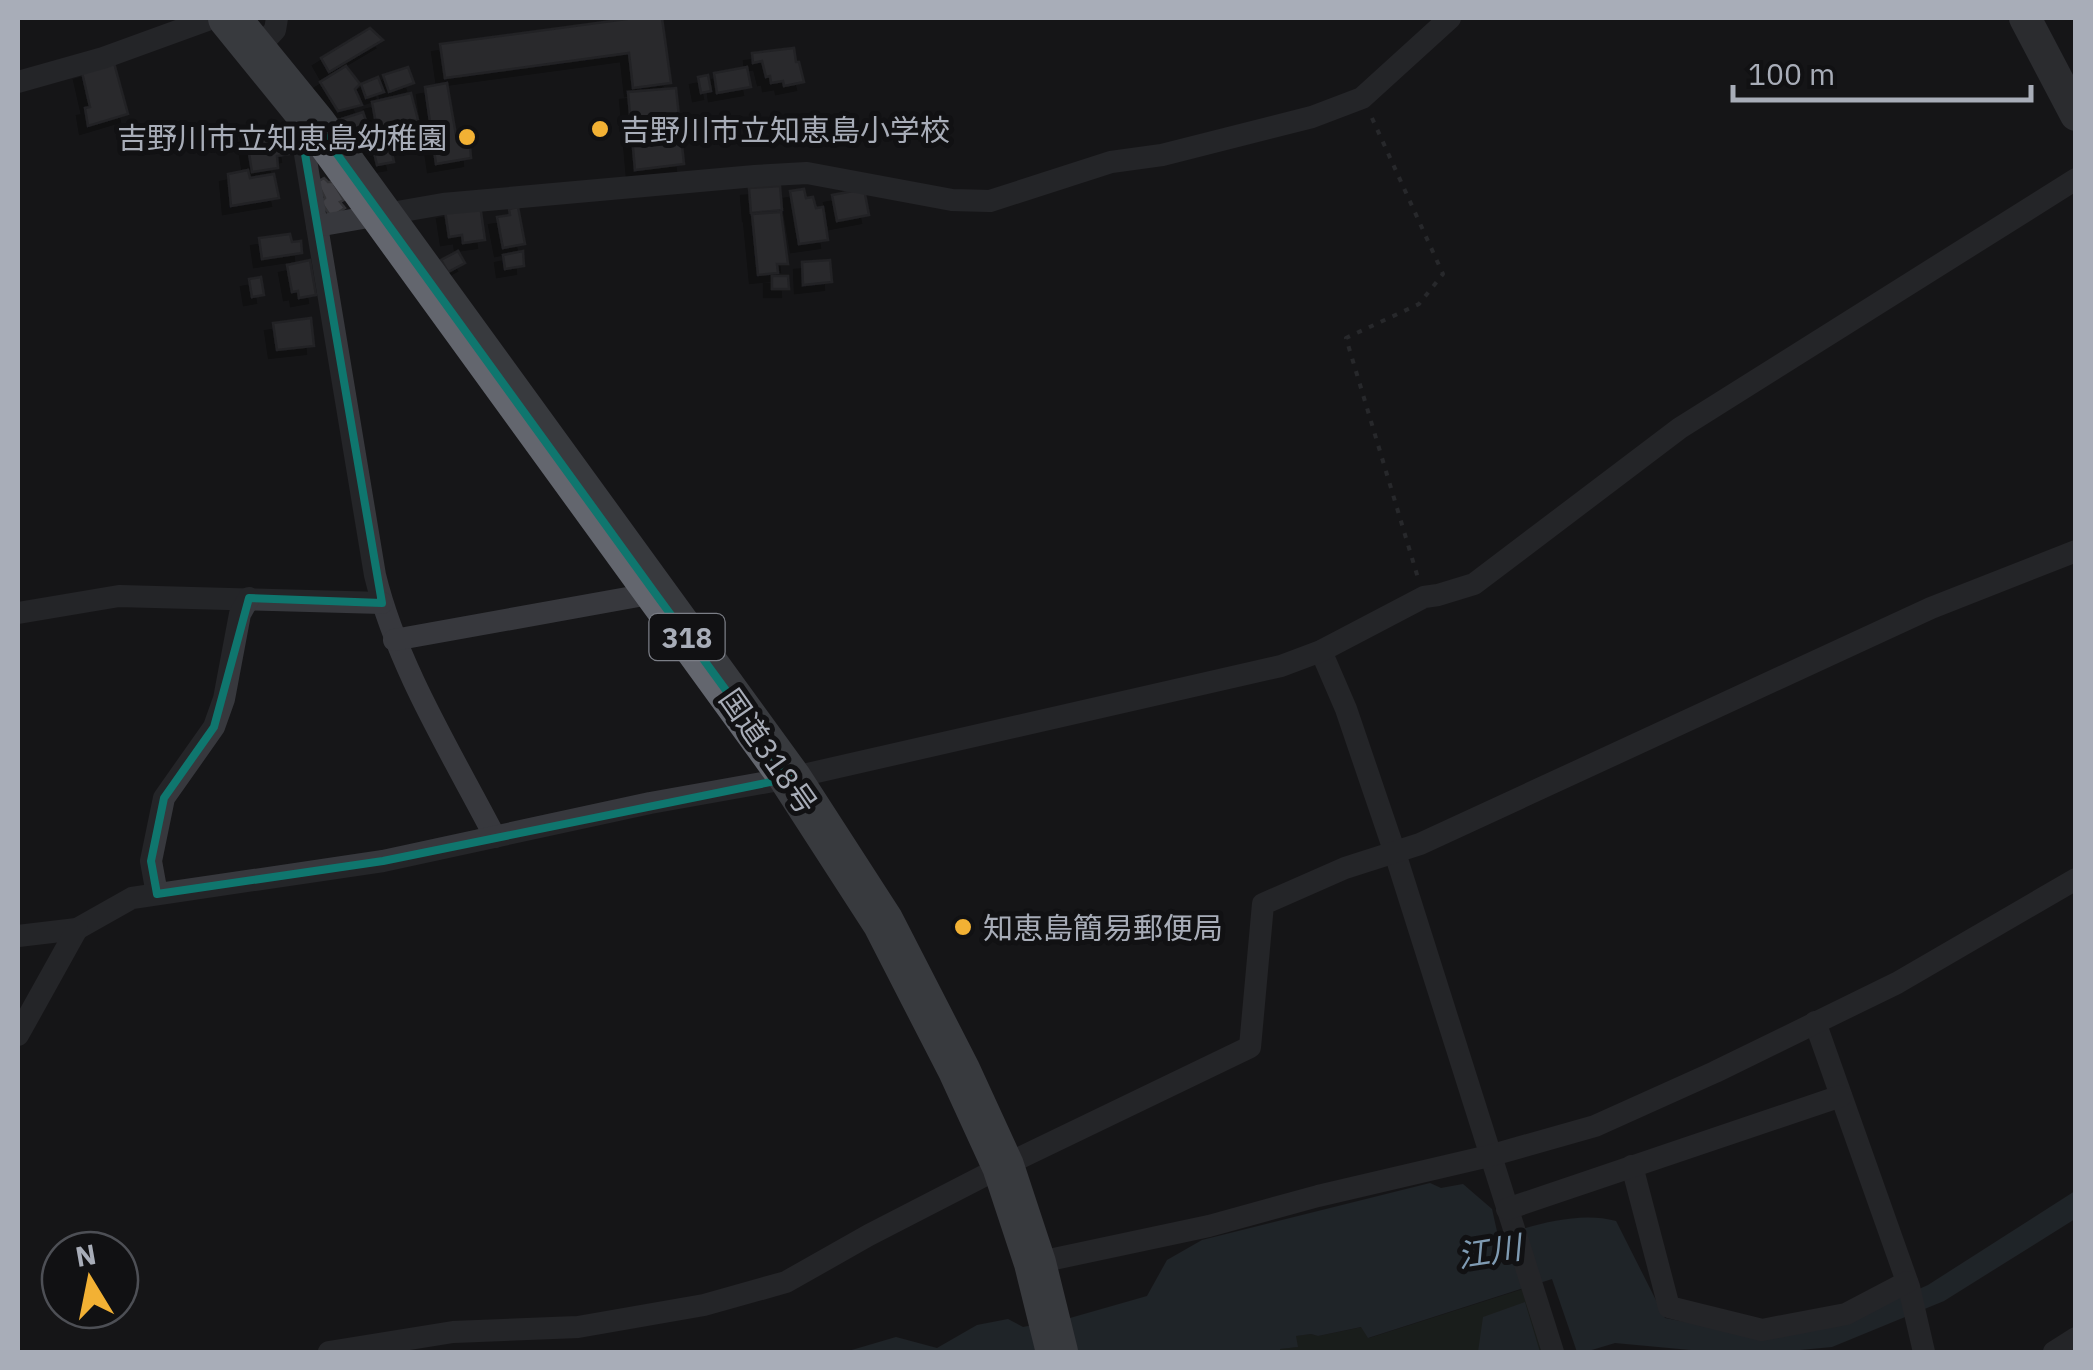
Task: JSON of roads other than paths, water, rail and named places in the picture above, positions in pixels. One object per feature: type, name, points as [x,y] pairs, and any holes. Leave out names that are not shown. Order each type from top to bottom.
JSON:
[{"type":"highway","name":"国道318号","points":[[229,18],[267,33],[316,126],[790,778],[883,922],[959,1070],[1002,1166],[1036,1264],[1057,1352]]},
{"type":"street","points":[[18,82],[103,58],[213,18]]},
{"type":"street","points":[[316,226],[442,204],[806,173],[952,200],[990,201],[1112,162],[1162,155],[1312,117],[1362,98],[1450,18]]},
{"type":"street","points":[[2025,18],[2076,115]]},
{"type":"street","points":[[316,126],[305,154],[382,603],[394,640],[495,837]]},
{"type":"street","points":[[18,936],[77,929],[132,898],[383,861],[650,803],[790,778],[1281,666],[1321,652],[1424,597],[1474,584],[1680,428],[2076,179]]},
{"type":"street","points":[[328,1352],[453,1332],[578,1328],[704,1305],[786,1282],[1002,1166],[1250,1046],[1262,904],[1345,868],[1420,844],[1932,608],[2076,551]]},
{"type":"street","points":[[394,640],[654,593]]},
{"type":"street","points":[[18,613],[118,596],[382,603]]},
{"type":"street","points":[[157,894],[151,861],[164,798],[214,727],[224,699],[240,614],[249,598]]},
{"type":"street","points":[[1321,652],[1346,709],[1395,853],[1553,1352]]},
{"type":"street","points":[[1036,1264],[1208,1226],[1596,1126],[1897,983],[2076,879]]},
{"type":"street","points":[[18,1035],[77,929]]},
{"type":"street","points":[[1815,1022],[1908,1284],[1924,1352]]},
{"type":"street","points":[[1509,1215],[1632,1166],[1841,1096]]},
{"type":"street","points":[[1632,1166],[1668,1308],[1762,1330],[1846,1314],[1908,1284]]},
{"type":"street","points":[[2054,1352],[2076,1338]]},
{"type":"water","name":"江川","points":[[1430,1183],[1441,1188],[1463,1184],[1492,1209],[1498,1236],[1572,1218],[1616,1221],[1665,1318],[1770,1338],[1838,1325],[1928,1285],[2075,1191],[2075,1219],[1944,1301],[1832,1347],[1712,1352],[1615,1343],[1577,1352],[1552,1279],[1368,1338],[1361,1327],[1318,1336],[1296,1336],[1298,1347],[1280,1352],[845,1352],[896,1337],[937,1348],[977,1325],[1008,1319],[1023,1327],[1147,1296],[1167,1260],[1202,1240]]},
{"type":"water","points":[[1525,1302],[1540,1352],[1478,1352],[1483,1317]]},
{"type":"place","name":"吉野川市立知恵島小学校","points":[[600,129]]},
{"type":"place","name":"吉野川市立知恵島幼稚園","points":[[467,137]]},
{"type":"place","name":"知恵島簡易郵便局","points":[[963,927]]}]
